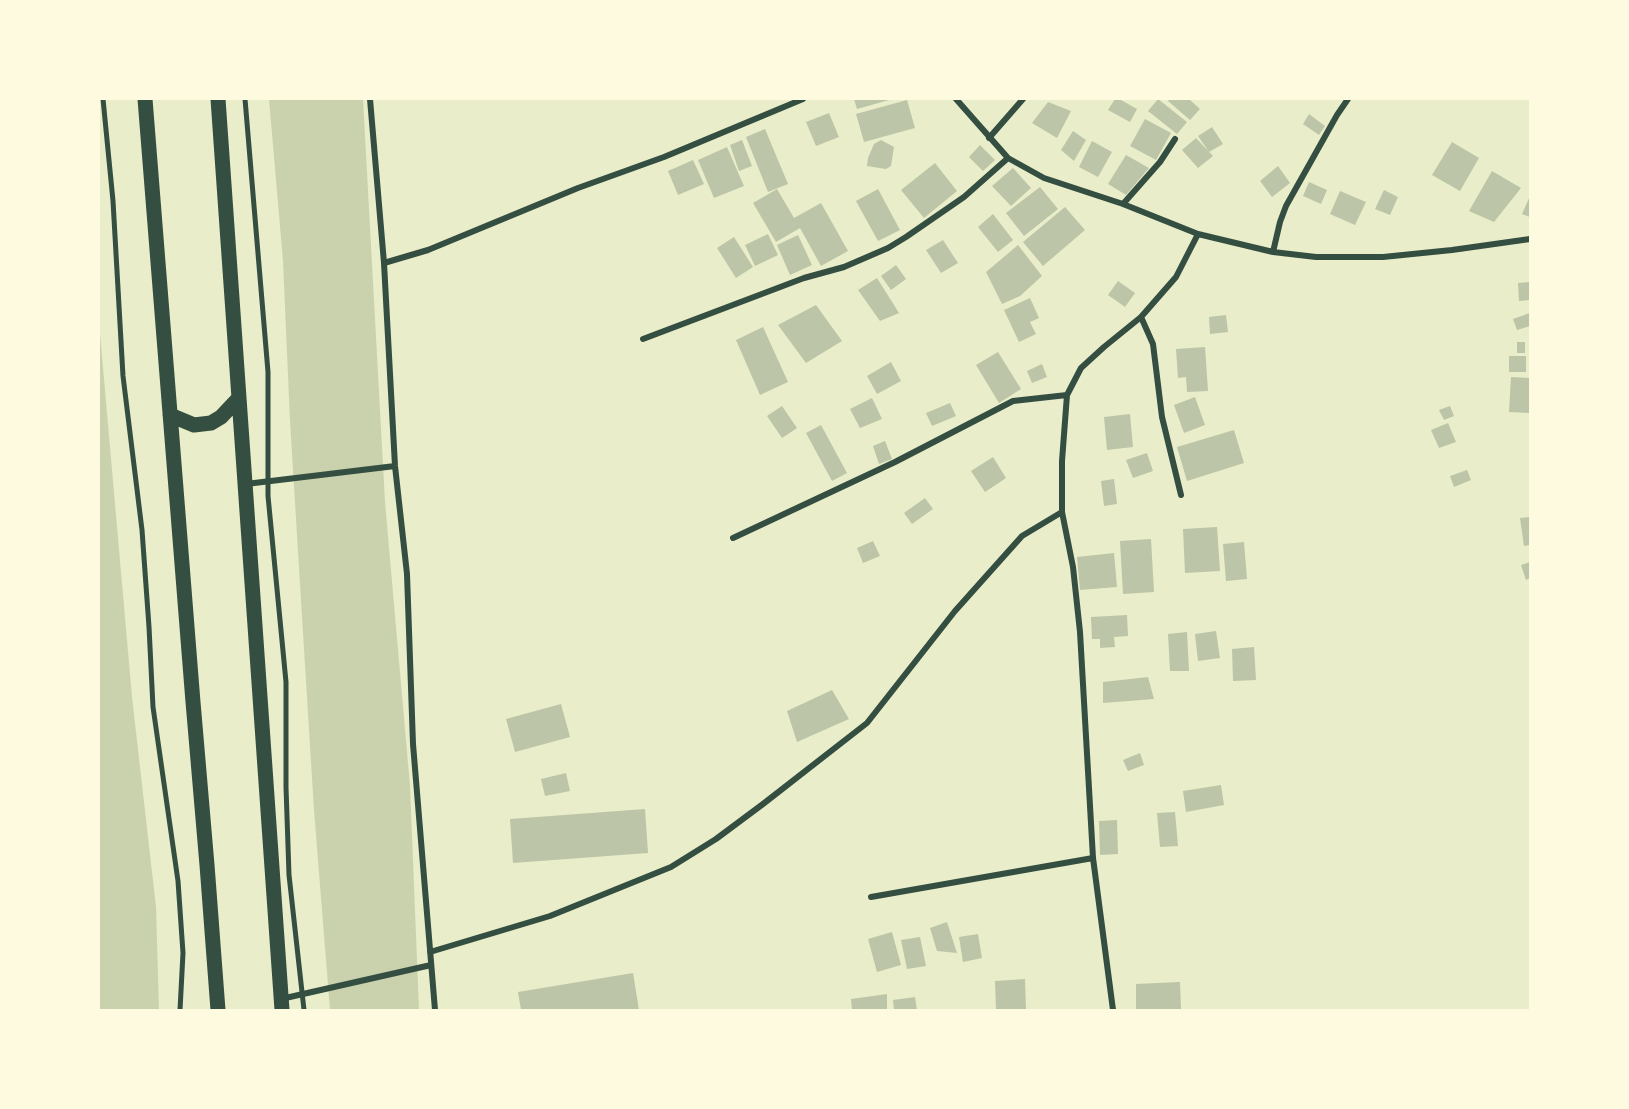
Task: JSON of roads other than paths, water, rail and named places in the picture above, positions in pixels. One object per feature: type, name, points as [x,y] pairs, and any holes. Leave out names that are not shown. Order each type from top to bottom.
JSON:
[{"type":"main road","points":[[145,99],[218,1010]]},
{"type":"main road","points":[[218,99],[281,1005]]},
{"type":"main road","points":[[170,415],[194,425],[211,423],[221,417],[238,399]]},
{"type":"street","points":[[103,99],[113,201],[123,376],[143,541],[150,627],[153,707],[178,881],[183,953],[180,1010]]},
{"type":"street","points":[[244,99],[268,372],[268,496],[286,682],[289,875],[304,1010]]},
{"type":"street","points":[[370,99],[384,262],[395,466],[407,574],[413,744],[435,1010]]},
{"type":"street","points":[[384,262],[438,247],[578,188],[664,157],[803,99]]},
{"type":"street","points":[[956,99],[1008,158],[1044,178],[1123,204],[1198,234],[1273,252],[1316,257],[1383,257],[1530,239]]},
{"type":"street","points":[[989,138],[1023,99]]},
{"type":"street","points":[[1273,252],[1286,206],[1348,99]]},
{"type":"street","points":[[1123,204],[1160,162],[1175,139]]},
{"type":"street","points":[[643,339],[804,278],[844,267],[888,248],[964,197],[1008,158]]},
{"type":"street","points":[[1113,1010],[1093,858],[1080,632],[1073,567],[1062,512],[1062,461],[1067,395],[1081,368],[1141,317],[1176,277],[1198,234]]},
{"type":"street","points":[[1141,317],[1153,344],[1162,417],[1181,495]]},
{"type":"street","points":[[733,538],[895,462],[1013,401],[1067,395]]},
{"type":"street","points":[[244,484],[395,466]]},
{"type":"street","points":[[430,952],[550,916],[671,867],[716,839],[867,723],[955,611],[1022,536],[1062,512]]},
{"type":"street","points":[[871,897],[1093,858]]},
{"type":"street","points":[[281,1005],[303,994],[431,965]]}]
